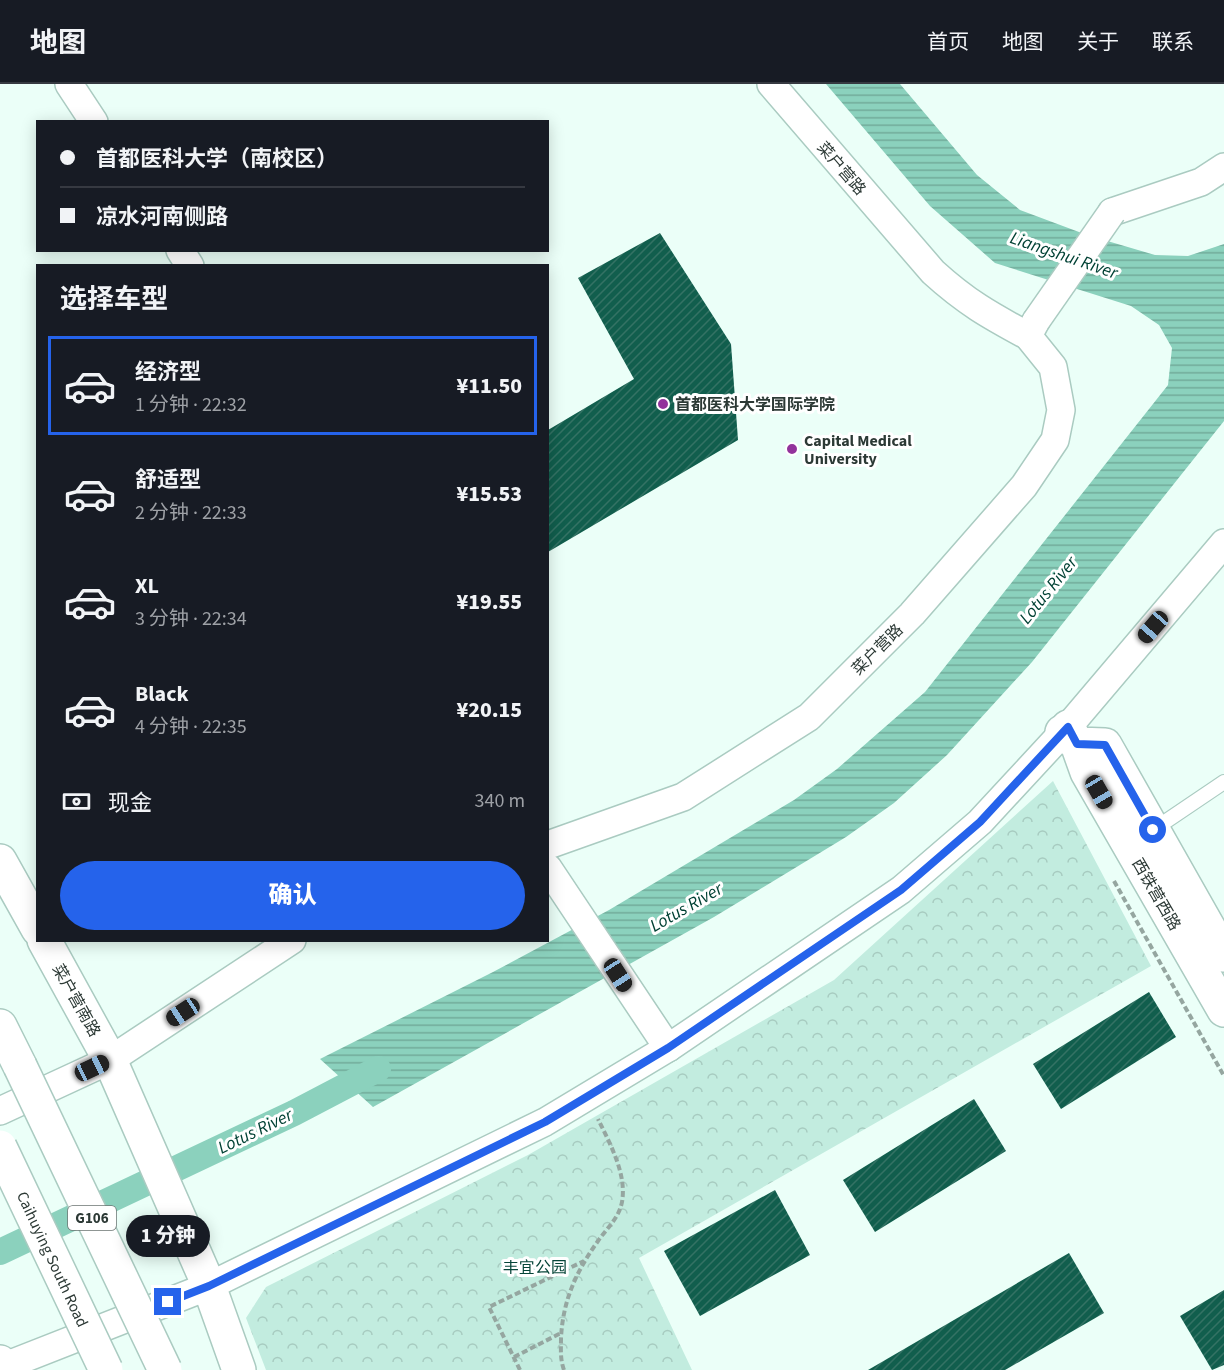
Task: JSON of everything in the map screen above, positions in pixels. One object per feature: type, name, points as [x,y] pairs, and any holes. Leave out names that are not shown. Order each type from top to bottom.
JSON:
[{"type":"main road","name":"西铁营西路","points":[[1069,734],[1105,745],[1224,955]]},
{"type":"main road","name":"西铁营西路","points":[[1069,734],[1087,772],[1224,1011]]},
{"type":"main road","points":[[0,861],[36,925]]},
{"type":"main road","name":"菜户营南路","points":[[45,942],[111,1060],[209,1286]]},
{"type":"main road","name":"G106","points":[[0,1026],[165,1370]]},
{"type":"main road","name":"Caihuying South Road","points":[[0,1147],[106,1370]]},
{"type":"main road","points":[[209,1286],[239,1370]]},
{"type":"street","points":[[69,84],[93,120]]},
{"type":"street","name":"菜户营路","points":[[549,845],[683,797],[809,717],[912,614],[1024,486],[1055,440],[1062,410],[1053,367],[1032,329],[974,307],[933,272],[771,84]]},
{"type":"street","points":[[1032,329],[1112,212],[1201,182],[1224,166]]},
{"type":"street","points":[[2,1366],[209,1286],[545,1122],[668,1048],[901,890],[980,822],[1069,734],[1224,543]]},
{"type":"street","points":[[549,870],[641,1011],[668,1048]]},
{"type":"street","points":[[0,1110],[111,1060],[289,942]]},
{"type":"lane","points":[[1153,830],[1224,782]]},
{"type":"path","points":[[1109,872],[1224,1076]]},
{"type":"path","points":[[564,1370],[560,1360],[562,1317],[571,1284],[618,1215],[622,1200],[618,1165],[596,1116]]},
{"type":"path","points":[[520,1370],[489,1307],[585,1261]]},
{"type":"path","points":[[514,1357],[561,1333]]},
{"type":"green space","name":"丰宜公园","points":[[1053,781],[1151,966],[639,1258],[692,1370],[266,1370],[246,1318],[266,1287],[528,1155],[834,980]]},
{"type":"water","name":"Liangshui River","points":[[826,84],[900,84],[977,175],[1020,210],[1087,235],[1155,255],[1188,256],[1224,244],[1224,421],[1032,662],[947,755],[894,803],[846,837],[714,917],[373,1107],[320,1059],[493,972],[609,910],[794,800],[837,769],[925,692],[1168,385],[1172,348],[1159,325],[1131,306],[995,263],[930,206]]},
{"type":"building","name":"首都医科大学国际学院","points":[[660,233],[731,344],[738,440],[549,551],[549,429],[634,379],[578,278]]},
{"type":"building","points":[[1149,992],[1176,1037],[1061,1109],[1033,1064]]},
{"type":"building","points":[[974,1099],[1006,1151],[875,1232],[843,1180]]},
{"type":"building","points":[[775,1190],[810,1255],[700,1316],[664,1251]]},
{"type":"building","points":[[1069,1253],[1104,1313],[1005,1370],[868,1370]]},
{"type":"building","points":[[1224,1290],[1224,1365],[1212,1370],[1180,1316]]},
{"type":"waterway","name":"Lotus River","points":[[0,1252],[294,1113],[378,1069]]},
{"type":"place","name":"首都医科大学国际学院","points":[[663,404]]},
{"type":"place","name":"Capital Medical University","points":[[792,449]]},
{"type":"route","points":[[168,1302],[209,1286],[545,1122],[668,1048],[901,890],[980,822],[1068,727],[1077,744],[1105,745],[1153,830]]}]
